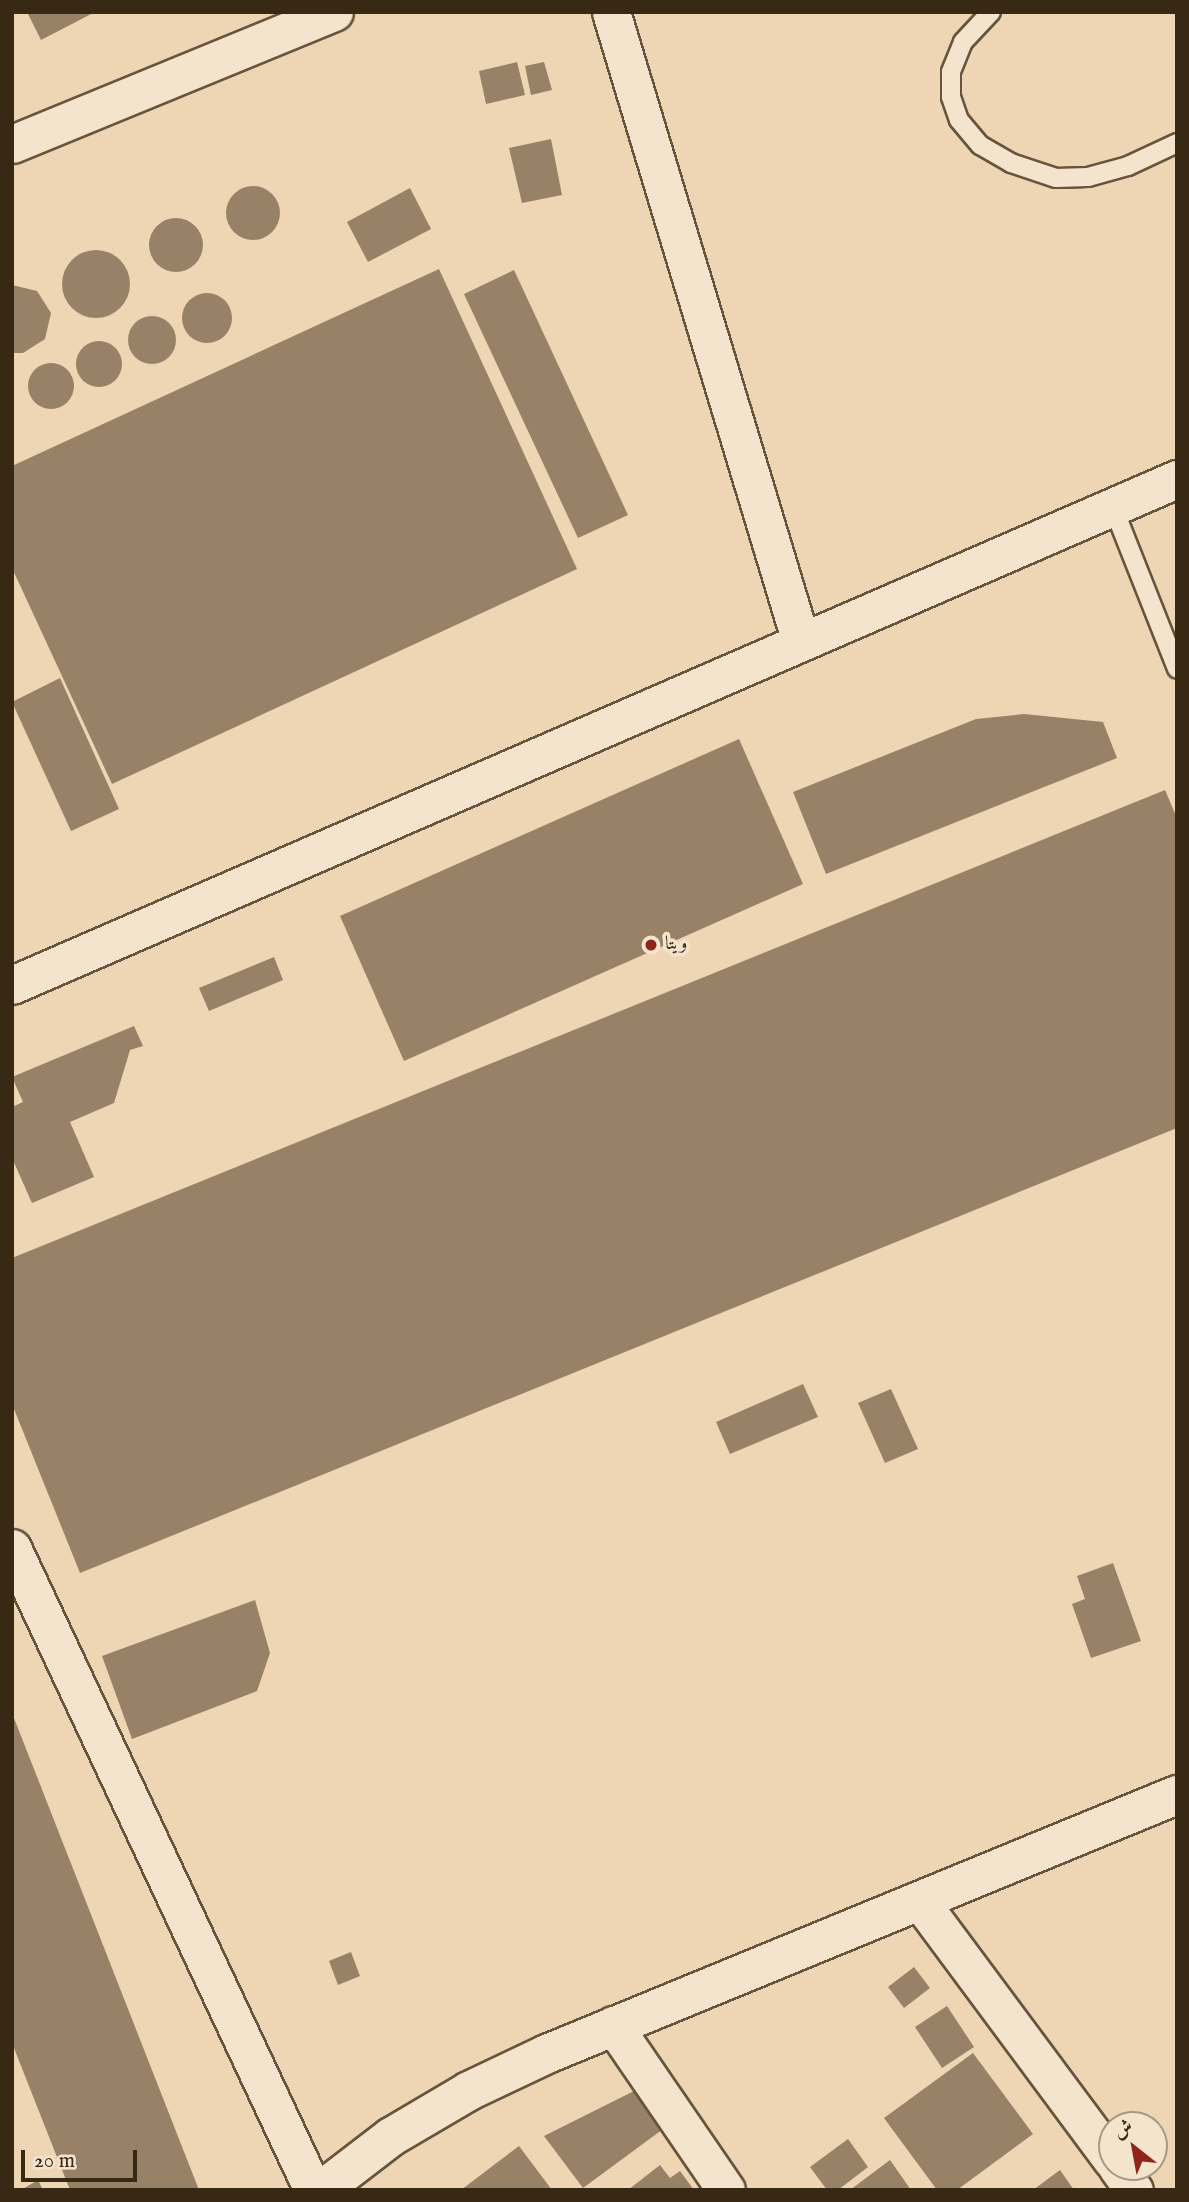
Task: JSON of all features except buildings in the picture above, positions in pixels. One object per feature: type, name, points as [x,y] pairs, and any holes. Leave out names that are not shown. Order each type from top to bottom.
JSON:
[{"type":"street","points":[[12,144],[334,12]]},
{"type":"street","points":[[611,12],[801,642]]},
{"type":"street","points":[[12,985],[1177,479]]},
{"type":"street","points":[[12,1548],[313,2190]]},
{"type":"street","points":[[322,2190],[391,2137],[469,2091],[613,2025],[1177,1795]]},
{"type":"street","points":[[919,1900],[1098,2141]]},
{"type":"street","points":[[613,2025],[726,2190]]},
{"type":"lane","points":[[991,12],[963,42],[951,72],[951,97],[959,120],[979,145],[1011,163],[1056,178],[1088,177],[1128,166],[1177,143]]},
{"type":"lane","points":[[1113,507],[1177,668]]},
{"type":"place","name":"ويتا","points":[[651,945]]}]
